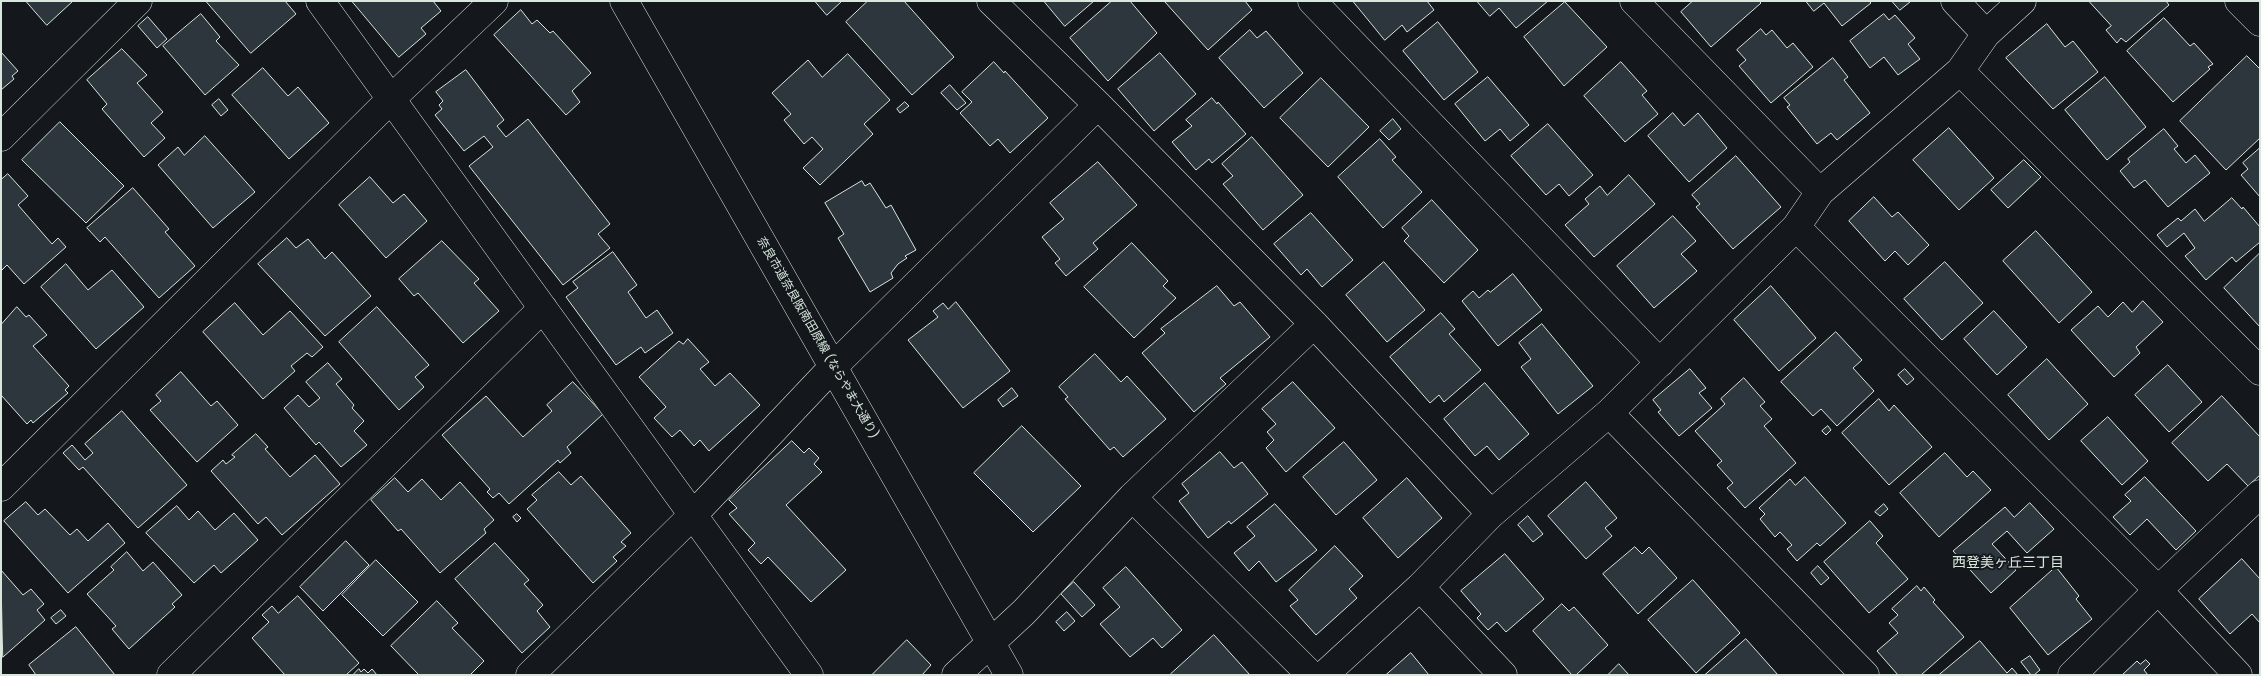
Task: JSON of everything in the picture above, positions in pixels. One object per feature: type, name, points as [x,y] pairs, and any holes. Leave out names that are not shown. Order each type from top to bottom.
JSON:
[{"type":"street","points":[[1,137],[138,1]]},
{"type":"street","points":[[320,1],[809,675]]},
{"type":"street","points":[[1,487],[391,99],[494,1]]},
{"type":"street","name":"奈良市道奈良阪南田原線 (ならやま大通り)","points":[[624,1],[992,642],[1009,675]]},
{"type":"street","points":[[991,1],[1098,105],[1314,324],[1491,514]]},
{"type":"street","points":[[1312,1],[1660,363]]},
{"type":"street","points":[[1634,1],[1820,192]]},
{"type":"street","points":[[1954,1],[1986,34]]},
{"type":"street","points":[[1324,675],[1420,587],[1491,514],[1609,413],[1796,227],[1820,192],[1960,71],[1986,34],[2022,1]]},
{"type":"street","points":[[2239,1],[2260,22]]},
{"type":"street","points":[[1960,71],[2260,371]]},
{"type":"street","points":[[530,675],[694,514],[834,366],[1098,105]]},
{"type":"street","points":[[1796,227],[2158,590],[2238,675]]},
{"type":"street","points":[[171,675],[543,308]]},
{"type":"street","points":[[956,675],[1024,612],[1132,496],[1314,324]]},
{"type":"street","points":[[1609,413],[1865,675]]},
{"type":"street","points":[[2072,675],[2158,590],[2260,494]]},
{"type":"street","points":[[1132,496],[1311,675]]},
{"type":"street","points":[[1420,587],[1503,675]]},
{"type":"building","points":[[26,1],[73,1],[47,25]]},
{"type":"building","points":[[206,1],[285,1],[296,14],[251,53]]},
{"type":"building","points":[[352,1],[433,1],[441,11],[421,28],[426,34],[399,57]]},
{"type":"building","points":[[815,1],[842,1],[827,15]]},
{"type":"building","points":[[868,1],[904,1],[954,57],[912,95],[846,22]]},
{"type":"building","points":[[1044,1],[1094,1],[1065,26]]},
{"type":"building","points":[[1112,1],[1130,1],[1157,33],[1108,81],[1070,38]]},
{"type":"building","points":[[1166,1],[1245,1],[1252,10],[1208,50]]},
{"type":"building","points":[[1353,1],[1427,1],[1434,10],[1407,32],[1402,25],[1385,40]]},
{"type":"building","points":[[1477,1],[1548,1],[1516,28],[1499,8],[1490,16]]},
{"type":"building","points":[[1693,1],[1759,1],[1761,3],[1711,47],[1681,12]]},
{"type":"building","points":[[1806,1],[1869,1],[1871,3],[1842,26],[1824,3],[1814,11]]},
{"type":"building","points":[[1892,1],[1909,1],[1910,2],[1900,10]]},
{"type":"building","points":[[2089,1],[2166,1],[2169,5],[2126,42],[2121,38],[2117,43],[2106,30],[2111,26]]},
{"type":"building","points":[[1565,2],[1607,47],[1564,86],[1524,37]]},
{"type":"building","points":[[521,10],[532,24],[537,20],[550,33],[553,31],[591,73],[572,91],[580,102],[566,115],[494,35]]},
{"type":"building","points":[[201,14],[220,37],[216,41],[239,65],[205,95],[163,46]]},
{"type":"building","points":[[1884,14],[1889,20],[1895,15],[1915,38],[1908,44],[1920,59],[1898,75],[1884,57],[1870,68],[1850,41]]},
{"type":"building","points":[[148,17],[167,39],[157,48],[138,26]]},
{"type":"building","points":[[2164,18],[2190,46],[2194,43],[2213,64],[2208,67],[2210,69],[2173,102],[2127,51]]},
{"type":"building","points":[[1438,22],[1478,72],[1444,100],[1403,51]]},
{"type":"building","points":[[2047,24],[2065,47],[2073,41],[2098,72],[2053,109],[2006,58]]},
{"type":"building","points":[[1761,29],[1766,35],[1772,30],[1787,48],[1793,43],[1813,67],[1771,103],[1739,66],[1746,60],[1737,50]]},
{"type":"building","points":[[1250,30],[1257,38],[1266,31],[1303,73],[1264,108],[1219,58]]},
{"type":"building","points":[[122,49],[147,75],[137,83],[163,112],[151,123],[165,138],[144,157],[102,109],[107,104],[87,80]]},
{"type":"building","points":[[1,52],[18,71],[12,76],[14,79],[1,90]]},
{"type":"building","points":[[1160,53],[1196,94],[1154,131],[1118,89]]},
{"type":"building","points":[[848,54],[890,100],[864,124],[873,134],[820,185],[803,168],[823,149],[812,137],[804,144],[784,120],[791,114],[772,93],[808,60],[822,77]]},
{"type":"building","points":[[2247,56],[2260,69],[2260,138],[2226,170],[2180,121]]},
{"type":"building","points":[[1833,58],[1848,77],[1844,80],[1870,113],[1837,140],[1831,133],[1817,144],[1787,107],[1790,105],[1784,98]]},
{"type":"building","points":[[994,62],[1004,73],[1005,71],[1048,118],[1010,153],[998,139],[990,146],[960,113],[972,102],[962,92]]},
{"type":"building","points":[[1621,62],[1647,91],[1642,95],[1658,114],[1625,142],[1584,96]]},
{"type":"building","points":[[263,68],[288,96],[298,87],[329,123],[289,159],[232,95]]},
{"type":"building","points":[[466,70],[504,120],[497,126],[506,137],[528,119],[610,224],[598,234],[610,248],[563,285],[469,166],[493,147],[484,136],[464,151],[435,115],[442,109],[439,105],[443,101],[436,92]]},
{"type":"building","points":[[1488,77],[1529,125],[1510,141],[1500,129],[1485,141],[1455,104]]},
{"type":"building","points":[[2105,77],[2146,127],[2107,160],[2065,110]]},
{"type":"building","points":[[1321,78],[1369,127],[1328,167],[1280,118]]},
{"type":"building","points":[[950,85],[966,103],[957,110],[941,93]]},
{"type":"building","points":[[1212,98],[1217,104],[1218,102],[1246,134],[1212,163],[1209,159],[1196,170],[1172,142],[1192,126],[1186,120]]},
{"type":"building","points":[[219,99],[228,110],[221,116],[212,105]]},
{"type":"building","points":[[905,102],[909,106],[900,113],[897,109]]},
{"type":"building","points":[[1673,113],[1684,126],[1698,113],[1727,148],[1689,182],[1648,136]]},
{"type":"building","points":[[1393,119],[1401,129],[1389,140],[1380,131]]},
{"type":"building","points":[[60,122],[124,186],[86,223],[22,160]]},
{"type":"building","points":[[1548,124],[1593,175],[1569,196],[1559,184],[1546,195],[1511,156]]},
{"type":"building","points":[[1949,128],[1994,178],[1959,210],[1913,160]]},
{"type":"building","points":[[2164,129],[2178,146],[2174,149],[2186,163],[2195,155],[2210,173],[2168,207],[2145,180],[2134,188],[2120,171],[2130,162],[2128,159]]},
{"type":"building","points":[[205,136],[255,192],[213,228],[158,165],[178,147],[184,155]]},
{"type":"building","points":[[1252,137],[1303,195],[1263,230],[1223,184],[1233,176],[1222,164]]},
{"type":"building","points":[[1380,139],[1396,157],[1392,160],[1422,192],[1383,228],[1338,177]]},
{"type":"building","points":[[2260,148],[2260,197],[2241,175],[2248,169],[2243,163]]},
{"type":"building","points":[[1736,156],[1781,207],[1733,249],[1696,207],[1700,204],[1692,195]]},
{"type":"building","points":[[2024,160],[2041,177],[2008,208],[1991,190]]},
{"type":"building","points":[[1098,162],[1137,205],[1093,243],[1098,249],[1066,276],[1055,263],[1060,259],[1042,237],[1064,219],[1050,203]]},
{"type":"building","points":[[8,174],[28,196],[18,205],[52,244],[58,238],[66,247],[24,284],[7,265],[1,271],[1,180]]},
{"type":"building","points":[[1629,175],[1655,204],[1594,257],[1565,225],[1589,204],[1585,199],[1600,186],[1607,195]]},
{"type":"building","points":[[370,177],[393,203],[404,194],[427,221],[386,258],[339,205]]},
{"type":"building","points":[[862,181],[865,186],[870,183],[886,208],[891,205],[916,250],[905,256],[907,258],[898,264],[891,273],[893,278],[870,292],[838,238],[844,234],[825,203]]},
{"type":"building","points":[[133,188],[169,229],[165,232],[195,266],[159,298],[105,237],[100,242],[87,228]]},
{"type":"building","points":[[1874,197],[1892,217],[1898,212],[1929,245],[1908,265],[1895,251],[1885,261],[1849,221]]},
{"type":"building","points":[[2232,198],[2242,209],[2243,207],[2260,227],[2260,242],[2236,262],[2232,257],[2206,280],[2185,256],[2195,248],[2184,233],[2167,247],[2157,235],[2178,218],[2181,221],[2195,209],[2204,221]]},
{"type":"building","points":[[1432,200],[1478,250],[1444,283],[1404,241],[1409,236],[1402,228]]},
{"type":"building","points":[[1311,213],[1353,260],[1322,287],[1307,269],[1301,275],[1274,244]]},
{"type":"building","points":[[1673,216],[1696,241],[1681,254],[1697,271],[1654,308],[1617,266]]},
{"type":"building","points":[[2036,231],[2092,292],[2059,323],[2003,261]]},
{"type":"building","points":[[287,238],[296,248],[308,239],[325,259],[332,252],[371,296],[325,336],[258,264]]},
{"type":"building","points":[[442,241],[479,279],[474,283],[499,311],[463,343],[418,293],[414,296],[399,279]]},
{"type":"building","points":[[1132,243],[1168,281],[1163,286],[1176,298],[1134,338],[1084,287]]},
{"type":"building","points":[[613,252],[637,285],[628,292],[646,318],[657,310],[673,333],[645,353],[641,347],[616,365],[566,297],[578,288],[573,282]]},
{"type":"building","points":[[2260,254],[2260,327],[2224,288]]},
{"type":"building","points":[[1384,262],[1425,310],[1387,342],[1346,295]]},
{"type":"building","points":[[1945,262],[1983,303],[1942,340],[1904,299]]},
{"type":"building","points":[[66,264],[88,290],[112,270],[144,307],[96,349],[41,287]]},
{"type":"building","points":[[1513,274],[1542,310],[1498,346],[1462,301],[1473,291],[1479,298]]},
{"type":"building","points":[[1217,286],[1234,306],[1240,302],[1270,337],[1220,378],[1226,384],[1194,412],[1142,353],[1165,333],[1161,329]]},
{"type":"building","points":[[1771,286],[1816,338],[1779,371],[1734,320]]},
{"type":"building","points":[[2143,301],[2163,322],[2136,347],[2140,353],[2114,377],[2071,330],[2098,306],[2108,317],[2123,302],[2132,312]]},
{"type":"building","points":[[956,302],[1010,371],[963,408],[908,340],[938,317],[933,311],[943,303],[948,309]]},
{"type":"building","points":[[235,303],[263,335],[290,311],[323,347],[312,357],[307,353],[291,366],[295,371],[263,399],[203,332]]},
{"type":"building","points":[[17,307],[26,317],[29,315],[47,335],[33,346],[69,386],[65,390],[68,393],[33,423],[31,420],[27,424],[1,395],[1,325]]},
{"type":"building","points":[[377,307],[429,365],[415,377],[424,387],[399,410],[339,342]]},
{"type":"building","points":[[1994,311],[2027,347],[1997,375],[1964,339]]},
{"type":"building","points":[[1441,313],[1455,329],[1449,334],[1481,370],[1444,402],[1439,395],[1430,403],[1390,357]]},
{"type":"building","points":[[1542,324],[1593,386],[1558,414],[1521,367],[1531,359],[1519,343]]},
{"type":"building","points":[[1836,332],[1862,360],[1853,368],[1874,391],[1837,426],[1821,409],[1813,416],[1781,382]]},
{"type":"building","points":[[688,339],[709,362],[700,369],[715,386],[730,373],[760,405],[709,451],[700,440],[694,446],[680,430],[672,437],[654,418],[666,407],[639,377],[679,341],[683,344]]},
{"type":"building","points":[[1095,354],[1121,382],[1127,376],[1166,419],[1123,457],[1114,447],[1110,450],[1065,399],[1068,397],[1059,387]]},
{"type":"building","points":[[2047,359],[2088,404],[2049,440],[2008,395]]},
{"type":"building","points":[[328,363],[342,379],[336,384],[354,405],[352,408],[364,421],[354,431],[367,445],[341,467],[319,442],[316,445],[284,408],[298,395],[309,407],[320,398],[306,382]]},
{"type":"building","points":[[2168,365],[2202,402],[2169,432],[2135,395]]},
{"type":"building","points":[[1690,369],[1706,388],[1699,393],[1712,408],[1679,436],[1658,412],[1661,410],[1653,400]]},
{"type":"building","points":[[1905,369],[1914,379],[1907,385],[1898,375]]},
{"type":"building","points":[[181,372],[211,406],[217,401],[238,425],[197,462],[150,410],[161,401],[156,395]]},
{"type":"building","points":[[1744,378],[1765,402],[1760,406],[1772,419],[1764,426],[1796,463],[1745,508],[1727,488],[1733,483],[1717,465],[1722,461],[1695,431],[1725,404],[1721,399]]},
{"type":"building","points":[[573,382],[603,414],[567,447],[571,453],[560,463],[558,460],[509,504],[499,493],[493,498],[487,492],[490,489],[442,435],[486,396],[523,437],[552,411],[547,405]]},
{"type":"building","points":[[1293,382],[1335,428],[1286,472],[1266,448],[1274,440],[1267,432],[1276,424],[1262,409]]},
{"type":"building","points":[[1485,383],[1529,434],[1499,460],[1487,446],[1475,456],[1444,419]]},
{"type":"building","points":[[1012,388],[1018,396],[1003,407],[998,400]]},
{"type":"building","points":[[2222,396],[2260,437],[2260,475],[2248,486],[2227,464],[2208,481],[2172,443]]},
{"type":"building","points":[[1879,399],[1889,411],[1894,405],[1932,447],[1889,485],[1842,433]]},
{"type":"building","points":[[122,411],[187,485],[138,528],[83,467],[79,470],[63,453],[72,445],[85,460],[93,453],[85,444]]},
{"type":"building","points":[[2108,417],[2148,461],[2122,485],[2081,441]]},
{"type":"building","points":[[1022,426],[1081,486],[1033,532],[974,473]]},
{"type":"building","points":[[1828,426],[1831,430],[1826,435],[1822,431]]},
{"type":"building","points":[[256,434],[268,447],[265,449],[290,477],[315,455],[340,484],[282,535],[266,517],[258,524],[211,471],[223,460],[226,464],[235,457],[232,455]]},
{"type":"building","points":[[792,441],[804,453],[809,448],[819,458],[814,464],[822,472],[786,505],[846,570],[811,602],[768,557],[761,564],[748,550],[755,543],[729,514],[737,508],[729,500]]},
{"type":"building","points":[[1344,442],[1377,480],[1336,515],[1303,477]]},
{"type":"building","points":[[1220,452],[1234,468],[1242,462],[1268,494],[1231,524],[1229,521],[1208,538],[1179,501],[1189,493],[1182,484]]},
{"type":"building","points":[[1945,453],[1967,477],[1973,471],[1991,490],[1939,537],[1900,493]]},
{"type":"building","points":[[559,472],[571,485],[581,476],[631,533],[621,542],[626,546],[613,557],[617,561],[593,583],[527,509],[537,500],[532,495]]},
{"type":"building","points":[[1805,477],[1846,523],[1820,546],[1817,543],[1797,561],[1787,549],[1792,545],[1780,532],[1775,537],[1760,519],[1765,514],[1759,508],[1790,479],[1795,485]]},
{"type":"building","points":[[2145,477],[2196,531],[2176,550],[2147,519],[2130,535],[2113,517],[2131,501],[2125,495]]},
{"type":"building","points":[[395,478],[408,492],[422,479],[441,500],[460,482],[494,520],[484,529],[486,533],[440,573],[401,529],[398,531],[371,500]]},
{"type":"building","points":[[1407,478],[1442,518],[1398,558],[1363,518]]},
{"type":"building","points":[[1586,482],[1617,518],[1605,528],[1612,536],[1586,559],[1548,516]]},
{"type":"building","points":[[26,502],[38,515],[45,509],[70,535],[77,529],[88,541],[108,523],[125,543],[68,593],[4,521]]},
{"type":"building","points":[[2030,503],[2054,529],[2027,553],[2007,531],[1992,544],[2016,570],[1991,593],[1953,551],[2005,507],[2014,517]]},
{"type":"building","points":[[1275,504],[1317,550],[1276,582],[1259,561],[1249,571],[1234,553],[1255,536],[1247,527]]},
{"type":"building","points":[[1884,504],[1888,509],[1880,516],[1875,512]]},
{"type":"building","points":[[177,506],[189,520],[198,511],[215,530],[234,513],[258,540],[221,573],[214,565],[194,583],[146,533]]},
{"type":"building","points":[[517,514],[521,518],[517,522],[513,517]]},
{"type":"building","points":[[1528,516],[1543,534],[1533,542],[1518,525]]},
{"type":"building","points":[[1870,521],[1883,536],[1876,543],[1908,579],[1869,613],[1824,562]]},
{"type":"building","points":[[346,541],[369,565],[323,611],[300,587]]},
{"type":"building","points":[[495,543],[529,580],[524,584],[543,605],[537,611],[550,627],[522,653],[455,579]]},
{"type":"building","points":[[1335,546],[1363,576],[1349,589],[1357,598],[1316,635],[1290,606],[1298,600],[1289,590]]},
{"type":"building","points":[[1635,547],[1642,554],[1649,547],[1677,578],[1638,614],[1603,574]]},
{"type":"building","points":[[127,552],[143,571],[153,562],[182,595],[172,604],[175,607],[129,649],[112,629],[116,626],[87,594],[114,570],[111,567]]},
{"type":"building","points":[[1505,554],[1544,599],[1506,632],[1497,622],[1488,630],[1477,618],[1481,614],[1461,591]]},
{"type":"building","points":[[2242,559],[2260,579],[2260,623],[2252,614],[2230,634],[2199,599]]},
{"type":"building","points":[[376,560],[418,602],[383,636],[342,595]]},
{"type":"building","points":[[1818,566],[1829,578],[1821,585],[1811,573]]},
{"type":"building","points":[[1126,567],[1182,630],[1162,648],[1153,638],[1130,657],[1100,624],[1120,607],[1103,588]]},
{"type":"building","points":[[2056,567],[2079,596],[2076,599],[2092,619],[2048,655],[2010,608]]},
{"type":"building","points":[[1,570],[23,595],[31,589],[44,604],[37,610],[45,620],[3,657]]},
{"type":"building","points":[[1693,580],[1740,633],[1696,673],[1648,620]]},
{"type":"building","points":[[1074,582],[1095,605],[1082,617],[1061,594]]},
{"type":"building","points":[[1917,586],[1921,591],[1924,587],[1935,600],[1933,602],[1964,637],[1921,675],[1898,675],[1877,651],[1898,633],[1889,623],[1898,615],[1892,609]]},
{"type":"building","points":[[298,596],[359,663],[346,675],[285,675],[252,638],[269,622],[262,615],[272,606],[278,613]]},
{"type":"building","points":[[437,601],[458,623],[452,628],[484,661],[470,675],[419,675],[391,646]]},
{"type":"building","points":[[1562,604],[1569,611],[1574,607],[1608,645],[1576,675],[1572,675],[1533,631]]},
{"type":"building","points":[[61,610],[66,616],[56,624],[51,618]]},
{"type":"building","points":[[1067,612],[1075,621],[1064,631],[1056,622]]},
{"type":"building","points":[[76,627],[115,675],[36,675],[29,665]]},
{"type":"building","points":[[1214,635],[1250,675],[1171,674]]},
{"type":"building","points":[[1746,639],[1778,675],[1705,675]]},
{"type":"building","points":[[907,640],[931,665],[922,675],[872,675]]},
{"type":"building","points":[[1980,641],[2007,673],[2012,668],[2018,675],[1939,675]]},
{"type":"building","points":[[1411,653],[1429,675],[1386,675]]},
{"type":"building","points":[[2030,656],[2040,670],[2034,675],[2031,675],[2021,662]]},
{"type":"building","points":[[2146,660],[2150,664],[2144,670],[2148,675],[2122,675],[2137,661],[2140,664]]},
{"type":"building","points":[[1619,664],[1629,675],[1608,675]]},
{"type":"building","points":[[359,669],[361,672],[364,669],[368,673],[372,669],[377,675],[353,675]]},
{"type":"district","name":"西登美ヶ丘三丁目","points":[[2008,563]]}]
